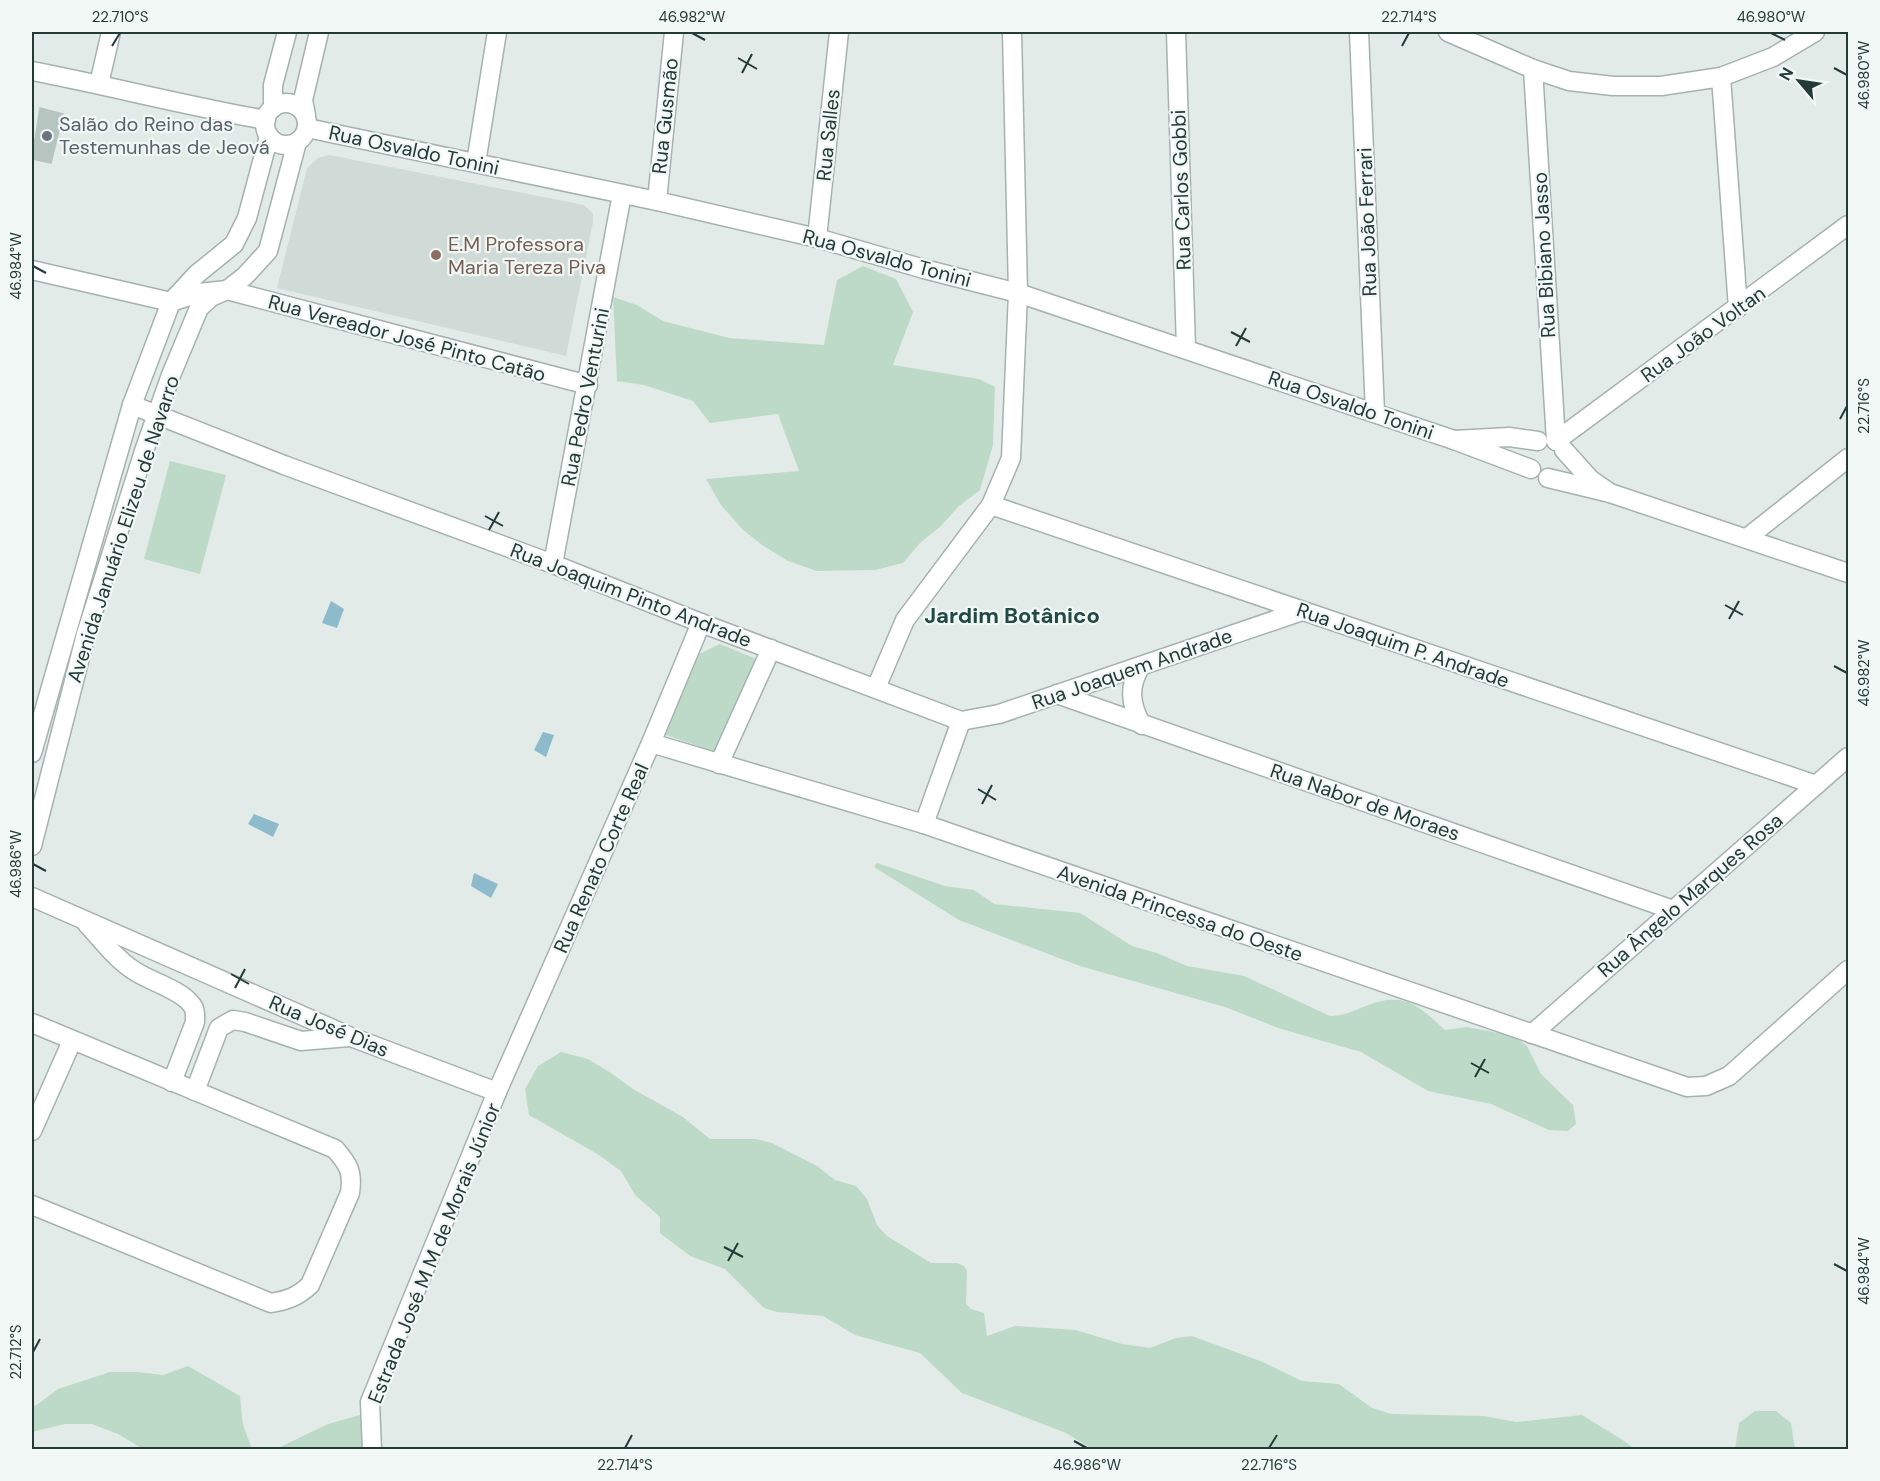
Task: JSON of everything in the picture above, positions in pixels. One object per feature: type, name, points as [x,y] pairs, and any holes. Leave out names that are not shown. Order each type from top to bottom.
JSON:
[{"type":"street","points":[[99,84],[111,32]]},
{"type":"street","name":"Avenida Januário Elizeu de Navarro","points":[[32,753],[132,405],[171,302],[197,274],[234,244],[247,218],[269,121],[273,86],[287,32]]},
{"type":"street","name":"Avenida Januário Elizeu de Navarro","points":[[32,846],[86,634],[171,375],[199,308],[245,276],[268,251],[303,128],[303,100],[319,32]]},
{"type":"street","points":[[476,163],[497,32]]},
{"type":"street","name":"Rua Gusmão","points":[[657,201],[674,32]]},
{"type":"street","name":"Rua Salles","points":[[817,238],[839,32]]},
{"type":"street","points":[[876,688],[905,620],[990,506],[1011,458],[1018,293],[1012,32]]},
{"type":"street","name":"Rua Carlos Gobbi","points":[[1176,32],[1186,348]]},
{"type":"street","name":"Rua João Ferrari","points":[[1359,32],[1375,413]]},
{"type":"street","points":[[1449,32],[1533,69],[1569,81],[1613,86],[1661,86],[1721,77],[1773,57],[1815,32]]},
{"type":"street","name":"Rua Bibiano Jasso","points":[[1533,69],[1552,444]]},
{"type":"street","points":[[32,71],[99,84],[196,108],[269,121]]},
{"type":"street","points":[[1721,77],[1738,308]]},
{"type":"street","points":[[281,104],[292,104],[300,108],[303,128],[284,145],[275,142],[269,121],[281,104]]},
{"type":"street","name":"Rua Osvaldo Tonini","points":[[303,128],[657,201],[817,238],[1018,293],[1454,440],[1531,469],[1541,477],[1610,493],[1848,573]]},
{"type":"street","name":"Rua Pedro Venturini","points":[[554,564],[622,194]]},
{"type":"street","name":"Rua João Voltan","points":[[1552,444],[1848,225]]},
{"type":"street","points":[[32,270],[171,302],[199,293],[227,290]]},
{"type":"street","name":"Rua Vereador José Pinto Catão","points":[[227,290],[588,384]]},
{"type":"street","name":"Rua Joaquim Pinto Andrade","points":[[132,405],[961,721]]},
{"type":"street","name":"Rua Osvaldo Tonini","points":[[1454,440],[1509,437],[1552,444],[1590,479],[1610,493]]},
{"type":"street","points":[[1531,469],[1529,450],[1552,444],[1566,462],[1564,468],[1548,478]]},
{"type":"street","points":[[1748,538],[1848,458]]},
{"type":"street","name":"Rua Joaquim P. Andrade","points":[[990,506],[1816,785]]},
{"type":"street","name":"Rua Joaquem Andrade","points":[[961,721],[999,714],[1302,611]]},
{"type":"street","name":"Rua Renato Corte Real","points":[[497,1092],[651,743],[701,623]]},
{"type":"street","points":[[719,764],[771,649]]},
{"type":"street","points":[[1141,666],[1135,676],[1132,690],[1134,711],[1142,724]]},
{"type":"street","name":"Rua Nabor de Moraes","points":[[1057,694],[1673,910]]},
{"type":"street","points":[[924,824],[961,721]]},
{"type":"street","name":"Avenida Princessa do Oeste","points":[[651,743],[924,824],[1687,1087],[1706,1086],[1729,1076],[1848,970]]},
{"type":"street","name":"Rua Ângelo Marques Rosa","points":[[1532,1034],[1848,757]]},
{"type":"street","name":"Rua José Dias","points":[[32,897],[351,1037],[497,1092]]},
{"type":"street","points":[[82,919],[121,961],[137,973],[191,1003],[195,1011],[195,1022],[172,1082]]},
{"type":"street","points":[[195,1091],[219,1028],[233,1020],[301,1041],[351,1037]]},
{"type":"street","points":[[32,1023],[335,1149],[348,1164],[352,1180],[350,1193],[310,1286],[289,1300],[271,1303],[32,1205]]},
{"type":"street","points":[[32,1131],[72,1041]]},
{"type":"street","name":"Estrada José M M de Morais Júnior","points":[[372,1449],[370,1402],[497,1092]]},
{"type":"shaded area","name":"E.M Professora Maria Tereza Piva","points":[[329,155],[584,205],[593,214],[593,222],[566,356],[277,288],[307,168],[318,158]]},
{"type":"green space","points":[[863,266],[896,279],[913,312],[893,365],[979,379],[995,387],[993,445],[980,490],[958,507],[941,526],[920,543],[903,563],[875,570],[817,571],[788,561],[742,529],[721,505],[706,479],[799,471],[778,414],[710,423],[693,401],[644,385],[617,381],[613,297],[637,305],[663,321],[729,338],[824,345],[837,280]]},
{"type":"green space","points":[[170,461],[226,475],[200,574],[144,559]]},
{"type":"green space","points":[[720,644],[759,660],[719,753],[660,733],[699,654]]},
{"type":"green space","points":[[877,863],[945,886],[974,890],[994,904],[1080,913],[1132,946],[1157,953],[1187,966],[1244,976],[1330,1016],[1348,1013],[1379,1002],[1401,1000],[1418,1007],[1445,1030],[1467,1027],[1514,1036],[1527,1046],[1541,1074],[1573,1105],[1576,1124],[1568,1131],[1549,1130],[1491,1104],[1428,1091],[1361,1052],[1278,1028],[1225,1007],[1080,966],[959,920],[874,867]]},
{"type":"green space","points":[[561,1052],[588,1059],[633,1089],[683,1117],[710,1139],[756,1139],[772,1143],[817,1166],[835,1180],[856,1186],[867,1199],[877,1225],[887,1236],[931,1263],[957,1263],[964,1266],[967,1271],[966,1304],[971,1309],[984,1313],[987,1336],[1015,1326],[1076,1330],[1122,1344],[1150,1348],[1176,1338],[1192,1336],[1263,1362],[1302,1381],[1339,1384],[1372,1408],[1391,1414],[1484,1416],[1516,1422],[1582,1415],[1635,1449],[1092,1449],[1066,1433],[962,1393],[920,1353],[855,1335],[823,1316],[777,1312],[764,1308],[725,1269],[690,1256],[660,1233],[660,1217],[635,1195],[621,1171],[599,1155],[529,1115],[525,1089],[538,1066]]},
{"type":"green space","points":[[188,1366],[240,1396],[243,1425],[252,1449],[143,1449],[118,1434],[92,1424],[65,1424],[32,1432],[32,1407],[58,1389],[110,1372],[163,1375]]},
{"type":"green space","points":[[1755,1411],[1776,1411],[1791,1423],[1795,1449],[1735,1449],[1739,1423]]},
{"type":"green space","points":[[360,1415],[371,1418],[374,1449],[274,1450],[328,1424]]},
{"type":"water","points":[[331,601],[344,609],[337,628],[322,623]]},
{"type":"water","points":[[543,732],[554,735],[546,757],[534,750]]},
{"type":"water","points":[[254,814],[279,824],[273,837],[248,824]]},
{"type":"water","points":[[474,873],[498,884],[491,898],[471,886]]},
{"type":"building","name":"Salão do Reino das Testemunhas de Jeová","points":[[40,108],[63,114],[51,163],[32,159]]},
{"type":"place","name":"Salão do Reino das Testemunhas de Jeová","points":[[47,136]]},
{"type":"place","name":"E.M Professora Maria Tereza Piva","points":[[436,255]]},
{"type":"district","name":"Jardim Botânico","points":[[1012,615]]}]
